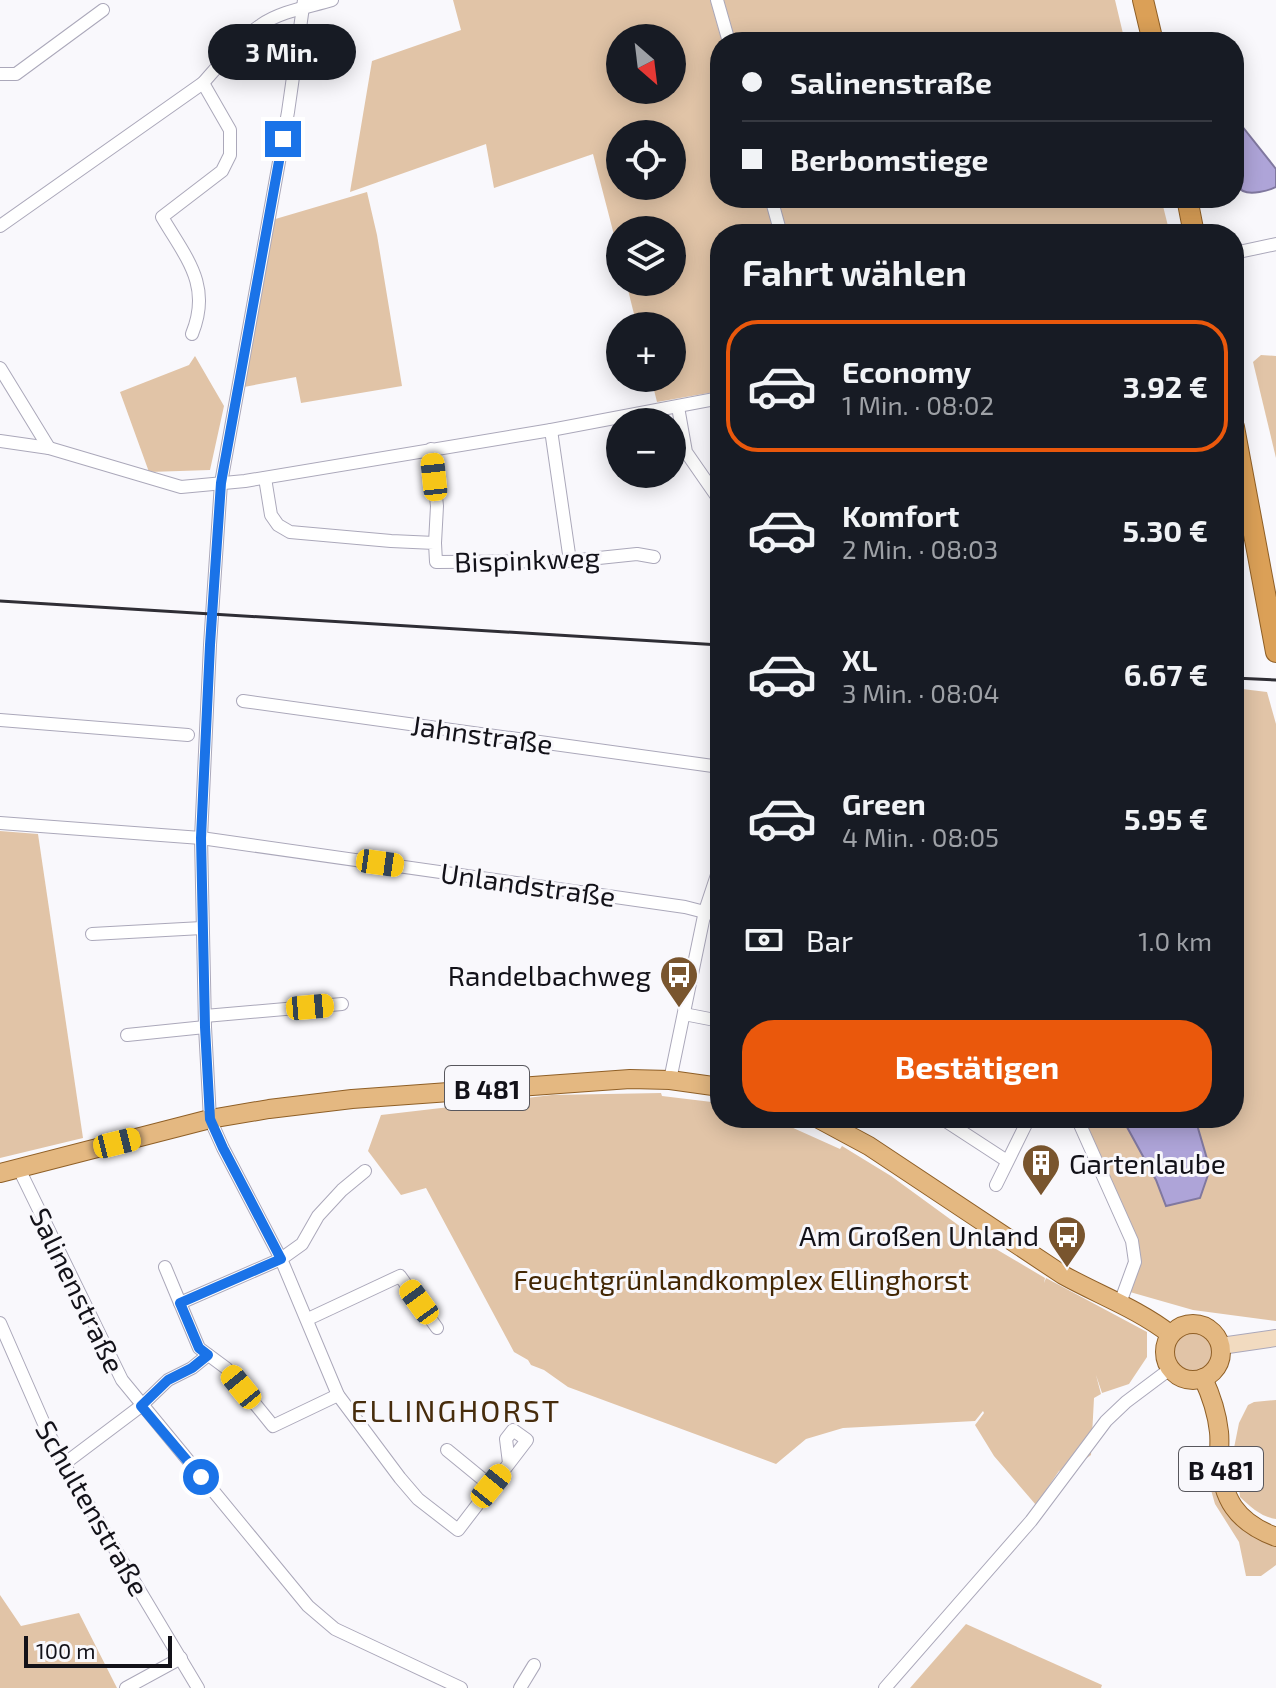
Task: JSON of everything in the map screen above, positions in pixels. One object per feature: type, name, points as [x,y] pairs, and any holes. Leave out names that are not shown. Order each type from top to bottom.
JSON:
[{"type":"highway","points":[[1143,0],[1151,32]]},
{"type":"highway","points":[[1244,481],[1276,652]]},
{"type":"main road","name":"B 481","points":[[0,1173],[210,1119],[253,1111],[352,1099],[596,1080],[670,1080],[710,1086]]},
{"type":"main road","points":[[836,1128],[869,1146],[1055,1270],[1141,1314],[1170,1334]]},
{"type":"main road","points":[[1188,1323],[1209,1328],[1221,1346],[1216,1368],[1196,1380],[1181,1378],[1170,1369],[1164,1355],[1170,1334],[1188,1323]]},
{"type":"main road","points":[[1221,1346],[1276,1338]]},
{"type":"main road","name":"B 481","points":[[1203,1378],[1215,1409],[1222,1481],[1228,1499],[1238,1514],[1258,1530],[1276,1537]]},
{"type":"street","points":[[0,226],[203,83],[260,25],[304,4],[332,0]]},
{"type":"street","points":[[717,0],[726,32]]},
{"type":"street","points":[[304,4],[221,483],[201,838],[210,1119],[281,1259],[338,1395],[418,1499],[458,1530],[509,1463]]},
{"type":"street","points":[[0,74],[16,74],[103,10]]},
{"type":"street","points":[[192,334],[201,304],[198,282],[162,217],[222,171],[230,155],[230,130],[203,83]]},
{"type":"street","points":[[1244,251],[1276,244]]},
{"type":"street","points":[[0,368],[49,448]]},
{"type":"street","points":[[0,441],[49,448],[181,487],[265,478],[710,400]]},
{"type":"street","points":[[678,407],[686,452],[710,487]]},
{"type":"street","points":[[551,430],[570,561]]},
{"type":"street","points":[[431,449],[437,506],[435,543]]},
{"type":"street","name":"Bispinkweg","points":[[265,478],[271,515],[278,525],[290,532],[435,543],[436,562],[570,561],[637,554],[654,557]]},
{"type":"street","name":"Jahnstraße","points":[[243,701],[710,766]]},
{"type":"street","points":[[0,720],[188,735]]},
{"type":"street","name":"Unlandstraße","points":[[0,823],[201,838],[710,913]]},
{"type":"street","points":[[670,1080],[710,896]]},
{"type":"street","points":[[92,934],[202,928]]},
{"type":"street","points":[[127,1035],[342,1004]]},
{"type":"street","points":[[684,1014],[710,1019]]},
{"type":"street","points":[[956,1128],[1007,1161]]},
{"type":"street","points":[[996,1185],[1024,1128]]},
{"type":"street","points":[[1081,1128],[1132,1241],[1135,1262],[1120,1303]]},
{"type":"street","name":"Salinenstraße","points":[[19,1169],[122,1380],[308,1606],[335,1629],[461,1688]]},
{"type":"street","points":[[180,1303],[281,1259],[302,1244],[318,1216],[365,1171]]},
{"type":"street","points":[[165,1267],[199,1348],[226,1368],[273,1426],[338,1395]]},
{"type":"street","points":[[308,1319],[400,1276],[437,1328]]},
{"type":"street","name":"Schultenstraße","points":[[0,1323],[64,1464],[198,1688]]},
{"type":"street","points":[[64,1464],[141,1406],[168,1380],[192,1368],[208,1355]]},
{"type":"street","points":[[885,1688],[1031,1521],[1106,1421],[1170,1369]]},
{"type":"street","points":[[447,1450],[491,1486]]},
{"type":"street","points":[[126,1688],[181,1658]]},
{"type":"street","points":[[520,1688],[534,1665]]},
{"type":"green space","points":[[453,0],[1115,0],[1123,32],[710,32],[710,208],[1164,208],[1168,224],[710,224],[710,393],[657,402],[654,392],[686,392],[686,312],[634,312],[630,296],[686,296],[686,216],[609,216],[593,154],[494,188],[486,144],[350,192],[372,61],[461,30]]},
{"type":"green space","points":[[367,192],[402,386],[301,403],[296,377],[244,387],[272,220]]},
{"type":"green space","points":[[1261,355],[1276,356],[1276,458],[1253,362]]},
{"type":"green space","points":[[195,356],[224,406],[210,470],[149,472],[120,392],[189,365]]},
{"type":"green space","points":[[1244,689],[1267,692],[1276,724],[1276,1321],[1193,1310],[1130,1292],[1140,1254],[1133,1231],[1086,1128],[1244,1128]]},
{"type":"green space","points":[[0,831],[38,834],[83,1138],[0,1158]]},
{"type":"green space","name":"Feuchtgrünlandkomplex Ellinghorst","points":[[661,1093],[662,1096],[710,1102],[710,1128],[793,1128],[840,1149],[842,1146],[891,1176],[977,1240],[1045,1278],[1044,1283],[1046,1278],[1147,1332],[1147,1357],[1129,1384],[1102,1393],[1096,1375],[1101,1394],[1094,1398],[1091,1455],[1077,1465],[1059,1471],[1036,1505],[994,1456],[975,1425],[983,1411],[975,1421],[843,1428],[806,1439],[776,1464],[568,1387],[514,1352],[426,1188],[401,1195],[368,1151],[381,1115],[552,1095]]},
{"type":"green space","points":[[1192,1330],[1208,1336],[1214,1352],[1208,1368],[1192,1374],[1176,1368],[1170,1352],[1176,1336]]},
{"type":"green space","points":[[1276,1400],[1276,1519],[1261,1514],[1240,1497],[1234,1448],[1239,1423],[1248,1405]]},
{"type":"green space","points":[[1205,1469],[1211,1469],[1221,1501],[1276,1543],[1276,1565],[1261,1576],[1246,1576],[1239,1542],[1215,1504]]},
{"type":"green space","points":[[0,1595],[21,1626],[79,1613],[117,1688],[0,1688]]},
{"type":"green space","points":[[966,1624],[1102,1685],[1101,1688],[910,1688]]},
{"type":"shaded area","points":[[1244,129],[1276,169],[1276,187],[1246,192]]},
{"type":"shaded area","points":[[1127,1128],[1198,1128],[1210,1169],[1200,1198],[1166,1206],[1156,1180]]},
{"type":"railway","points":[[0,601],[710,644]]},
{"type":"railway","points":[[1244,678],[1276,680]]},
{"type":"place","name":"Randelbachweg","points":[[679,1009]]},
{"type":"place","name":"Gartenlaube","points":[[1041,1197]]},
{"type":"place","name":"Am Großen Unland","points":[[1067,1269]]},
{"type":"district","name":"ELLINGHORST","points":[[456,1410]]},
{"type":"route","points":[[201,1477],[141,1406],[168,1380],[192,1368],[208,1355],[199,1348],[180,1303],[281,1259],[210,1119],[201,838],[221,483],[283,139]]}]
